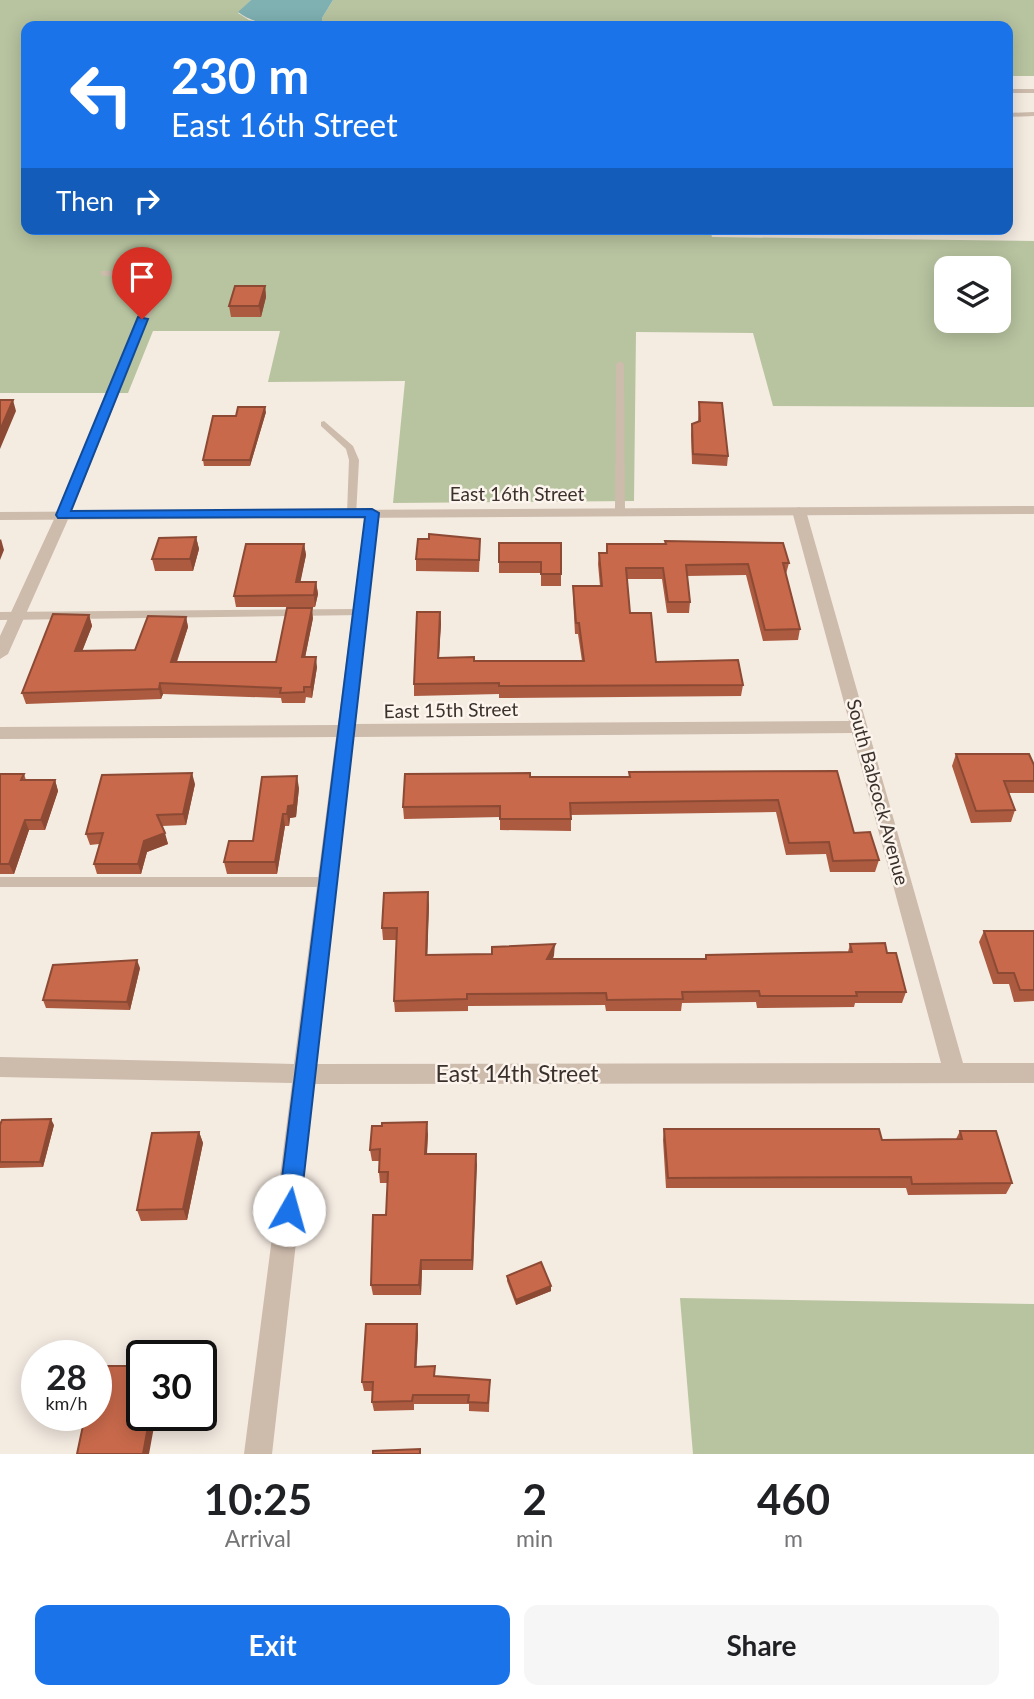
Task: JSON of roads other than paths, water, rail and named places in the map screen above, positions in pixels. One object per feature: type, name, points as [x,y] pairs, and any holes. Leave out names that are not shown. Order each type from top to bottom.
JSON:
[{"type":"street","points":[[0,654],[63,515],[161,274],[105,273]]},
{"type":"street","name":"East 16th Street","points":[[0,516],[1034,510]]},
{"type":"street","name":"South Babcock Avenue","points":[[799,511],[955,1073]]},
{"type":"street","points":[[258,1454],[306,1074],[358,613],[362,514]]},
{"type":"street","name":"East 15th Street","points":[[0,733],[861,727]]},
{"type":"street","name":"East 14th Street","points":[[0,1067],[306,1074],[1034,1073]]},
{"type":"lane","points":[[1013,91],[1034,91]]},
{"type":"lane","points":[[1013,115],[1034,114]]},
{"type":"lane","points":[[620,364],[621,512]]},
{"type":"lane","points":[[324,424],[351,448],[362,514]]},
{"type":"lane","points":[[0,616],[358,613]]},
{"type":"lane","points":[[0,882],[326,882]]},
{"type":"water","points":[[251,0],[333,0],[322,21],[254,21],[238,12]]}]
